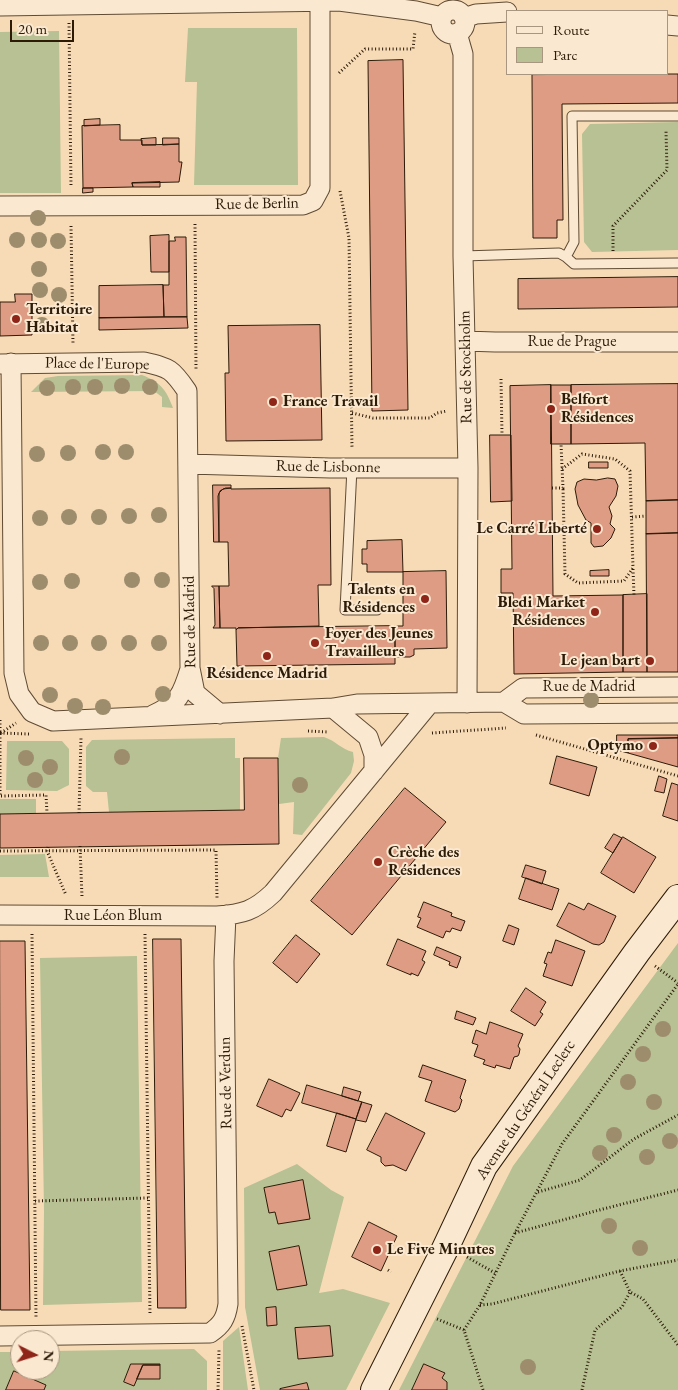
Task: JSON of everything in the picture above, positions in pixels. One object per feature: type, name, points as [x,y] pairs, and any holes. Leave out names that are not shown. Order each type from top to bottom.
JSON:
[{"type":"street","points":[[0,6],[226,1],[339,1],[416,10],[442,17],[445,13],[456,10],[461,13],[461,25]]},
{"type":"street","name":"Rue de Berlin","points":[[0,206],[303,205],[313,201],[320,188],[320,1]]},
{"type":"street","points":[[461,25],[476,14],[506,12]]},
{"type":"street","name":"Rue de Stockholm","points":[[461,25],[463,54],[463,256],[468,468],[467,703]]},
{"type":"street","name":"Rue de Prague","points":[[466,341],[678,342]]},
{"type":"street","name":"Place de l'Europe","points":[[187,391],[175,373],[162,366],[144,362],[6,363],[6,470],[14,673],[19,694],[32,712],[53,721],[220,714]]},
{"type":"street","points":[[187,391],[188,464]]},
{"type":"street","name":"Rue de Lisbonne","points":[[188,464],[352,468],[468,468]]},
{"type":"street","name":"Rue de Madrid","points":[[188,464],[190,668],[195,694],[220,714]]},
{"type":"street","name":"Place de l'Europe","points":[[150,717],[170,707],[183,691],[190,668]]},
{"type":"street","name":"Rue de Madrid","points":[[678,687],[523,688],[504,702],[524,714],[678,713]]},
{"type":"street","points":[[220,714],[333,708],[357,704],[504,702]]},
{"type":"street","points":[[226,915],[243,913],[260,905],[273,893],[430,704]]},
{"type":"street","points":[[333,708],[368,737],[374,755],[374,772]]},
{"type":"street","name":"Avenue du Général Leclerc","points":[[374,1390],[484,1166],[631,960],[678,898]]},
{"type":"street","name":"Rue Léon Blum","points":[[0,916],[226,915]]},
{"type":"street","name":"Rue de Verdun","points":[[219,1327],[226,1318],[228,1304],[224,961],[226,915]]},
{"type":"street","points":[[60,1335],[210,1333],[219,1327]]},
{"type":"lane","points":[[566,256],[574,242],[572,116],[678,116]]},
{"type":"lane","points":[[463,256],[559,253],[566,256],[574,264],[678,263]]},
{"type":"lane","points":[[352,468],[345,610],[377,610]]},
{"type":"path","points":[[68,5],[73,349]]},
{"type":"path","points":[[338,64],[338,73],[365,49],[413,49],[416,10]]},
{"type":"path","points":[[613,264],[613,226],[667,170],[666,116]]},
{"type":"path","points":[[340,181],[340,191],[349,238],[352,468]]},
{"type":"path","points":[[320,188],[340,191]]},
{"type":"path","points":[[337,196],[340,191]]},
{"type":"path","points":[[187,391],[192,385],[197,366],[194,206]]},
{"type":"path","points":[[501,379],[502,435]]},
{"type":"path","points":[[352,413],[372,418],[430,418],[437,413],[466,407]]},
{"type":"path","points":[[561,444],[565,574],[578,583],[624,581],[633,568]]},
{"type":"path","points":[[562,469],[582,454],[615,459],[630,471],[634,594]]},
{"type":"path","points":[[552,488],[563,488]]},
{"type":"path","points":[[632,517],[646,516]]},
{"type":"path","points":[[0,720],[0,796],[46,796],[47,813]]},
{"type":"path","points":[[79,813],[81,720]]},
{"type":"path","points":[[534,735],[678,776]]},
{"type":"path","points":[[80,846],[83,916]]},
{"type":"path","points":[[48,849],[68,899],[83,916]]},
{"type":"path","points":[[0,851],[48,849],[80,852],[216,850],[216,879]]},
{"type":"path","points":[[32,916],[36,1330]]},
{"type":"path","points":[[144,916],[150,1334]]},
{"type":"path","points":[[464,1330],[480,1305],[562,1144],[678,984]]},
{"type":"path","points":[[537,1192],[580,1180],[634,1139],[678,1115]]},
{"type":"path","points":[[515,1233],[678,1190]]},
{"type":"path","points":[[35,1201],[148,1198]]},
{"type":"path","points":[[468,1257],[495,1273]]},
{"type":"path","points":[[480,1305],[492,1304],[620,1270],[678,1260]]},
{"type":"path","points":[[620,1270],[630,1292],[643,1299],[678,1345]]},
{"type":"path","points":[[582,1390],[595,1330],[622,1306],[630,1292]]},
{"type":"path","points":[[228,1304],[242,1324],[254,1390]]},
{"type":"path","points":[[414,1310],[464,1330]]},
{"type":"path","points":[[218,1390],[219,1327]]},
{"type":"path","points":[[464,1330],[483,1390]]},
{"type":"green space","points":[[188,28],[297,28],[298,185],[194,185],[197,82],[185,82]]},
{"type":"green space","points":[[59,31],[61,193],[0,193],[0,32]]},
{"type":"green space","points":[[678,122],[678,250],[592,252],[584,242],[582,134],[590,124]]},
{"type":"green space","points":[[142,375],[162,387],[173,408],[162,407],[162,397],[154,391],[31,392],[45,378],[58,376]]},
{"type":"green space","points":[[324,737],[353,752],[354,761],[351,773],[302,835],[293,834],[294,802],[279,804],[278,758],[281,738]]},
{"type":"green space","points":[[235,738],[235,758],[240,758],[240,810],[109,812],[107,792],[93,792],[86,786],[86,747],[92,740]]},
{"type":"green space","points":[[7,741],[62,741],[69,749],[69,785],[57,791],[6,790]]},
{"type":"green space","points":[[0,799],[36,799],[36,813],[0,814]]},
{"type":"green space","points":[[45,854],[49,877],[0,877],[0,855]]},
{"type":"green space","points":[[678,943],[678,1390],[399,1390],[513,1166]]},
{"type":"green space","points":[[137,956],[142,1302],[43,1305],[44,1211],[40,958]]},
{"type":"green space","points":[[297,1164],[331,1190],[344,1197],[319,1293],[343,1289],[390,1303],[346,1390],[260,1390],[245,1307],[244,1188]]},
{"type":"green space","points":[[239,1327],[248,1390],[223,1390],[223,1341]]},
{"type":"green space","points":[[194,1349],[207,1361],[207,1390],[0,1390],[0,1352],[10,1352],[10,1380],[60,1380],[60,1351]]},
{"type":"building","points":[[403,60],[408,410],[372,411],[368,61]]},
{"type":"building","points":[[678,74],[678,103],[562,104],[563,220],[557,220],[557,238],[533,238],[532,75]]},
{"type":"building","points":[[100,119],[100,125],[84,126],[84,120]]},
{"type":"building","points":[[120,125],[120,140],[142,140],[142,145],[179,144],[179,162],[182,162],[179,182],[132,183],[133,187],[83,188],[82,126]]},
{"type":"building","points":[[156,138],[156,145],[142,145],[141,139]]},
{"type":"building","points":[[163,138],[179,138],[179,144],[163,145]]},
{"type":"building","points":[[160,182],[160,187],[133,187],[132,183]]},
{"type":"building","points":[[83,188],[93,188],[93,192],[83,193]]},
{"type":"building","points":[[169,235],[169,272],[151,272],[150,236]]},
{"type":"building","points":[[175,237],[186,237],[187,317],[164,317],[163,285],[169,285],[169,241],[175,241]]},
{"type":"building","points":[[678,277],[678,307],[518,309],[518,279]]},
{"type":"building","points":[[163,285],[164,317],[99,318],[99,286]]},
{"type":"building","name":"Territoire Habitat","points":[[15,294],[32,294],[32,335],[0,336],[0,302],[15,302]]},
{"type":"building","points":[[187,317],[188,328],[99,330],[99,318]]},
{"type":"building","name":"France Travail","points":[[320,325],[322,440],[226,441],[225,373],[229,373],[228,326]]},
{"type":"building","points":[[678,384],[678,500],[646,501],[645,443],[571,444],[571,385]]},
{"type":"building","points":[[551,385],[553,596],[623,595],[623,672],[514,674],[513,593],[501,593],[501,569],[512,569],[510,386]]},
{"type":"building","points":[[551,385],[571,385],[571,444],[551,444]]},
{"type":"building","points":[[490,435],[511,435],[512,501],[491,502]]},
{"type":"building","points":[[589,462],[608,462],[608,468],[589,468]]},
{"type":"building","points":[[584,479],[615,479],[618,486],[616,496],[609,507],[612,516],[610,524],[615,529],[611,538],[603,546],[594,547],[591,543],[591,523],[586,520],[578,505],[575,489],[577,482]]},
{"type":"building","points":[[213,485],[231,485],[231,488],[223,489],[219,493],[219,542],[214,542]]},
{"type":"building","points":[[226,488],[330,488],[331,585],[318,585],[319,626],[238,628],[236,630],[236,628],[220,628],[219,586],[229,586],[228,542],[219,542],[218,496],[220,491]]},
{"type":"building","points":[[678,500],[678,533],[646,534],[646,501]]},
{"type":"building","points":[[678,533],[678,672],[647,672],[646,534]]},
{"type":"building","points":[[402,540],[403,572],[367,572],[367,564],[362,564],[362,549],[367,549],[367,541]]},
{"type":"building","points":[[609,570],[609,576],[590,576],[590,571]]},
{"type":"building","name":"Talents en Résidences","points":[[446,571],[447,648],[414,649],[414,655],[410,657],[395,657],[395,626],[403,626],[403,572]]},
{"type":"building","points":[[212,586],[219,586],[220,628],[213,628],[215,625],[214,589]]},
{"type":"building","points":[[647,594],[647,672],[623,672],[623,595]]},
{"type":"building","name":"Foyer des Jeunes Travailleurs","points":[[395,626],[395,664],[237,666],[236,630],[238,628]]},
{"type":"building","points":[[617,735],[678,735],[678,738],[628,739],[628,753],[617,750]]},
{"type":"building","name":"Optymo","points":[[678,738],[678,767],[628,753],[628,739]]},
{"type":"building","points":[[557,756],[597,767],[589,796],[550,784]]},
{"type":"building","points":[[244,758],[278,758],[279,844],[0,848],[0,814],[244,810]]},
{"type":"building","points":[[659,776],[667,779],[664,793],[655,791]]},
{"type":"building","points":[[672,783],[678,785],[678,821],[663,816]]},
{"type":"building","name":"Crèche des Résidences","points":[[405,788],[446,822],[352,935],[311,901]]},
{"type":"building","points":[[614,834],[622,838],[613,853],[605,848]]},
{"type":"building","points":[[623,837],[656,857],[634,893],[601,873]]},
{"type":"building","points":[[526,865],[546,871],[542,884],[522,877]]},
{"type":"building","points":[[526,878],[559,889],[552,910],[519,899]]},
{"type":"building","points":[[424,902],[452,913],[451,916],[465,921],[461,931],[452,928],[450,932],[446,931],[443,938],[417,927],[421,918],[418,917]]},
{"type":"building","points":[[569,903],[584,910],[588,903],[616,916],[604,942],[599,945],[593,944],[557,926]]},
{"type":"building","points":[[509,925],[519,929],[514,945],[503,941]]},
{"type":"building","points":[[296,935],[320,954],[297,983],[273,963]]},
{"type":"building","points":[[153,939],[181,939],[186,1308],[158,1308]]},
{"type":"building","points":[[398,939],[426,951],[422,960],[425,962],[418,976],[387,965]]},
{"type":"building","points":[[556,940],[585,951],[572,986],[543,976],[547,964],[544,963],[548,952],[551,953]]},
{"type":"building","points":[[0,941],[25,941],[30,1310],[1,1310]]},
{"type":"building","points":[[437,947],[461,957],[457,968],[449,965],[450,962],[434,955]]},
{"type":"building","points":[[526,988],[546,1002],[540,1012],[543,1014],[535,1026],[511,1011]]},
{"type":"building","points":[[457,1011],[476,1018],[473,1025],[455,1019]]},
{"type":"building","points":[[490,1022],[523,1034],[518,1046],[520,1049],[519,1054],[514,1057],[510,1069],[496,1065],[495,1068],[483,1064],[485,1060],[474,1056],[478,1045],[472,1043],[476,1030],[486,1034]]},
{"type":"building","points":[[423,1065],[466,1080],[460,1098],[462,1100],[459,1109],[455,1112],[425,1101],[432,1081],[419,1077]]},
{"type":"building","points":[[269,1079],[300,1093],[291,1111],[286,1109],[282,1117],[257,1106]]},
{"type":"building","points":[[307,1085],[362,1102],[356,1119],[302,1103]]},
{"type":"building","points":[[344,1087],[361,1092],[358,1101],[342,1096]]},
{"type":"building","points":[[362,1102],[372,1105],[366,1122],[356,1120]]},
{"type":"building","points":[[337,1113],[356,1119],[346,1152],[327,1146]]},
{"type":"building","points":[[386,1113],[425,1133],[406,1171],[393,1165],[385,1166],[381,1162],[381,1157],[367,1150]]},
{"type":"building","points":[[303,1180],[310,1219],[278,1224],[275,1212],[269,1213],[264,1188]]},
{"type":"building","points":[[369,1222],[397,1236],[381,1271],[352,1257]]},
{"type":"building","points":[[299,1246],[307,1285],[277,1290],[269,1252]]},
{"type":"building","points":[[276,1307],[277,1325],[267,1326],[266,1308]]},
{"type":"building","points":[[330,1326],[333,1356],[298,1359],[295,1328]]},
{"type":"building","points":[[131,1364],[160,1365],[143,1365],[134,1386],[124,1382]]},
{"type":"building","points":[[424,1364],[445,1373],[442,1378],[447,1382],[447,1390],[412,1390]]},
{"type":"building","points":[[143,1365],[160,1365],[160,1379],[137,1379]]},
{"type":"building","points":[[10,1380],[35,1380],[46,1385],[44,1390],[6,1390]]},
{"type":"building","points":[[307,1383],[309,1390],[280,1390],[280,1389]]},
{"type":"place","name":"Territoire Habitat","points":[[16,319]]},
{"type":"place","name":"France Travail","points":[[273,402]]},
{"type":"place","name":"Belfort Résidences","points":[[551,409]]},
{"type":"place","name":"Le Carré Liberté","points":[[597,529]]},
{"type":"place","name":"Talents en Résidences","points":[[425,599]]},
{"type":"place","name":"Bledi Market Résidences","points":[[595,612]]},
{"type":"place","name":"Foyer des Jeunes Travailleurs","points":[[315,643]]},
{"type":"place","name":"Résidence Madrid","points":[[267,656]]},
{"type":"place","name":"Le jean bart","points":[[650,661]]},
{"type":"place","name":"Optymo","points":[[653,746]]},
{"type":"place","name":"Crèche des Résidences","points":[[378,862]]},
{"type":"place","name":"Le Five Minutes","points":[[377,1250]]}]
